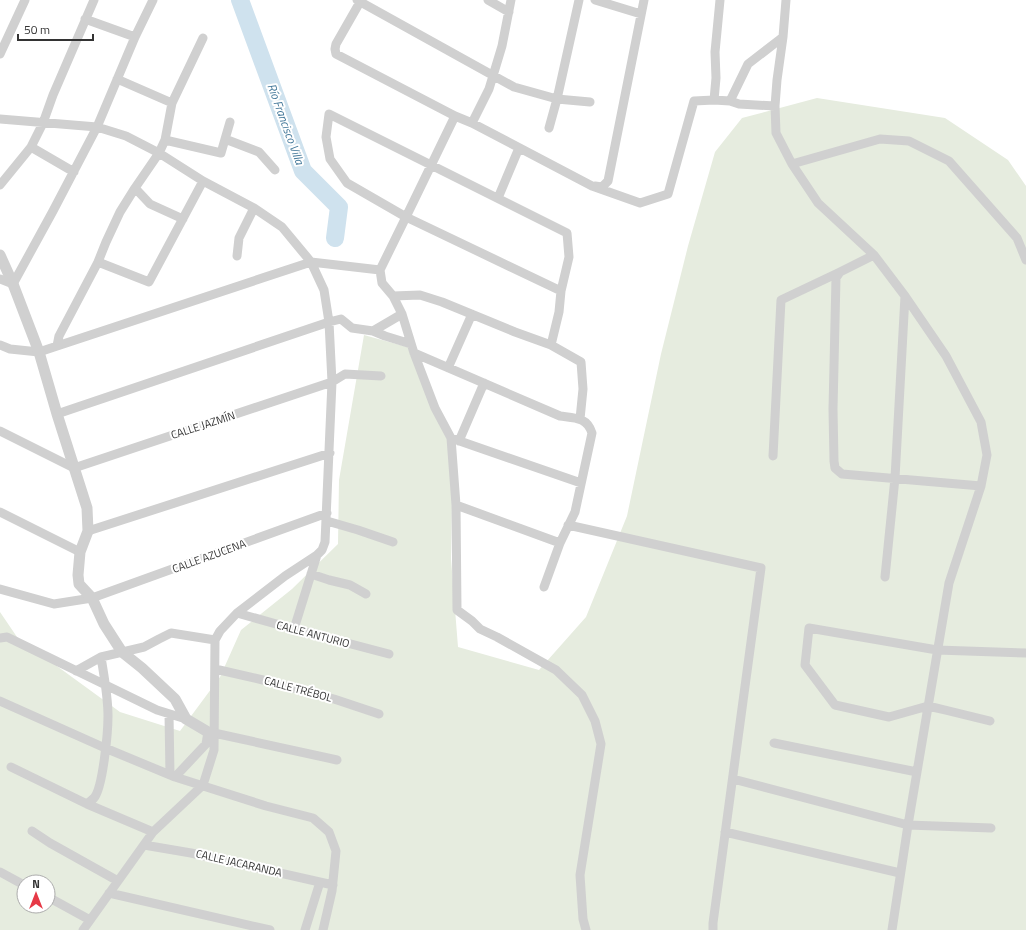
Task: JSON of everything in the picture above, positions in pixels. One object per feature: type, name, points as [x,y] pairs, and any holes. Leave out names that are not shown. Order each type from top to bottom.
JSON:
[{"type":"street","points":[[0,54],[3,40],[25,0]]},
{"type":"street","points":[[0,185],[31,147],[43,123],[53,95],[94,0]]},
{"type":"street","points":[[13,284],[97,127],[135,37],[154,0]]},
{"type":"street","points":[[488,0],[508,12]]},
{"type":"street","points":[[472,123],[489,89],[502,46],[511,0]]},
{"type":"street","points":[[549,128],[579,0]]},
{"type":"street","points":[[595,0],[641,14]]},
{"type":"street","points":[[592,186],[602,187],[608,181],[644,0]]},
{"type":"street","points":[[714,100],[716,78],[715,52],[720,0]]},
{"type":"street","points":[[786,0],[777,80],[776,133],[792,164],[818,202],[874,255],[905,296],[946,356],[981,422],[987,455],[981,486],[949,583],[900,873],[892,930]]},
{"type":"street","points":[[590,102],[557,99],[514,87],[358,1],[336,44],[336,54],[592,186],[640,203],[668,194],[694,101],[730,100],[739,104],[776,106]]},
{"type":"street","points":[[85,19],[135,37]]},
{"type":"street","points":[[730,100],[748,64],[783,37]]},
{"type":"street","points":[[57,346],[62,329],[98,262],[120,212],[159,153],[165,140],[172,102],[203,38]]},
{"type":"street","points":[[117,79],[172,102]]},
{"type":"street","points":[[551,345],[559,312],[561,291],[568,257],[567,233],[328,114],[326,137],[330,159],[348,183],[406,217],[561,291]]},
{"type":"street","points":[[455,116],[380,270],[382,283],[393,296],[402,314],[414,353],[435,408],[455,440],[581,483]]},
{"type":"street","points":[[0,119],[97,127],[126,136],[159,153],[203,181],[254,208],[282,228],[312,262],[324,290],[329,322],[332,382],[330,453],[325,542],[322,550],[237,613],[220,631],[215,640],[214,653],[215,669],[211,732],[214,750],[203,785],[153,832],[83,930]]},
{"type":"street","points":[[165,140],[221,153],[230,122]]},
{"type":"street","points":[[225,139],[259,152],[275,170]]},
{"type":"street","points":[[792,164],[880,139],[909,141],[949,161],[1017,238],[1026,260]]},
{"type":"street","points":[[31,147],[74,172]]},
{"type":"street","points":[[498,198],[519,148]]},
{"type":"street","points":[[98,262],[149,282],[203,181]]},
{"type":"street","points":[[135,188],[150,204],[183,219]]},
{"type":"street","points":[[237,256],[240,238],[254,208]]},
{"type":"street","points":[[0,255],[13,284],[39,352],[87,508],[88,531],[80,552],[78,575],[79,584],[92,598],[104,624],[122,652],[142,668],[175,699],[186,718]]},
{"type":"street","points":[[773,456],[781,300],[874,255]]},
{"type":"street","points":[[0,345],[10,349],[39,352],[312,262],[380,270]]},
{"type":"street","points":[[840,272],[836,278],[833,409],[835,468],[842,474],[981,486]]},
{"type":"street","points":[[0,278],[13,284]]},
{"type":"street","points":[[393,296],[420,295],[442,302],[551,345],[581,362],[583,390],[580,419]]},
{"type":"street","points":[[885,577],[895,478],[905,296]]},
{"type":"street","points":[[373,331],[402,314]]},
{"type":"street","points":[[448,368],[472,314]]},
{"type":"street","points":[[57,414],[340,319],[352,328],[373,331],[411,344]]},
{"type":"street","points":[[414,353],[560,416],[580,419],[590,425],[592,433],[574,512],[560,543],[544,587]]},
{"type":"street","name":"CALLE JAZMÍN","points":[[74,468],[332,382],[345,374],[381,376]]},
{"type":"street","points":[[484,382],[455,440],[457,610],[480,629],[556,670],[582,695],[595,721],[601,744],[580,875],[583,919],[586,930]]},
{"type":"street","points":[[0,431],[74,468]]},
{"type":"street","points":[[88,531],[330,453]]},
{"type":"street","points":[[456,505],[560,543]]},
{"type":"street","points":[[0,512],[80,552]]},
{"type":"street","points":[[327,517],[393,542]]},
{"type":"street","name":"CALLE AZUCENA","points":[[0,589],[54,604],[92,598],[327,517]]},
{"type":"street","points":[[568,525],[761,568],[713,930]]},
{"type":"street","points":[[294,629],[317,555]]},
{"type":"street","points":[[311,574],[350,585],[366,594]]},
{"type":"street","name":"CALLE ANTURIO","points":[[237,613],[390,654]]},
{"type":"street","points":[[990,721],[928,706],[889,717],[835,705],[805,665],[809,628],[937,650],[1026,653]]},
{"type":"street","points":[[76,671],[101,657],[144,647],[171,633],[215,640]]},
{"type":"street","points":[[0,638],[7,637],[157,710],[186,718],[211,732],[337,760]]},
{"type":"street","points":[[87,804],[95,797],[102,776],[105,748],[108,715],[106,686],[101,657]]},
{"type":"street","name":"CALLE TRÉBOL","points":[[215,669],[334,699],[379,714]]},
{"type":"street","points":[[0,701],[172,776],[266,806],[313,818],[329,832],[336,851],[333,885],[323,930]]},
{"type":"street","points":[[169,714],[172,776]]},
{"type":"street","points":[[172,776],[206,744],[211,732]]},
{"type":"street","points":[[774,743],[917,772]]},
{"type":"street","points":[[11,767],[87,804],[153,832]]},
{"type":"street","points":[[732,779],[908,825],[991,828]]},
{"type":"street","points":[[32,831],[50,844],[118,881]]},
{"type":"street","points":[[725,832],[900,873]]},
{"type":"street","name":"CALLE JACARANDA","points":[[144,845],[191,853],[333,885]]},
{"type":"street","points":[[0,872],[16,881]]},
{"type":"street","points":[[305,930],[320,882]]},
{"type":"street","points":[[109,893],[270,930]]},
{"type":"street","points":[[56,901],[90,920]]},
{"type":"shaded area","points":[[817,98],[945,118],[1008,160],[1026,186],[1026,930],[0,930],[0,612],[17,637],[120,712],[180,731],[220,677],[241,630],[292,589],[338,544],[339,480],[364,335],[418,350],[435,406],[451,442],[451,559],[458,647],[539,670],[586,617],[627,516],[661,354],[688,246],[715,152],[742,118]]},
{"type":"waterway","name":"Río Francisco Villa","points":[[240,0],[303,171],[339,207],[335,238]]}]
